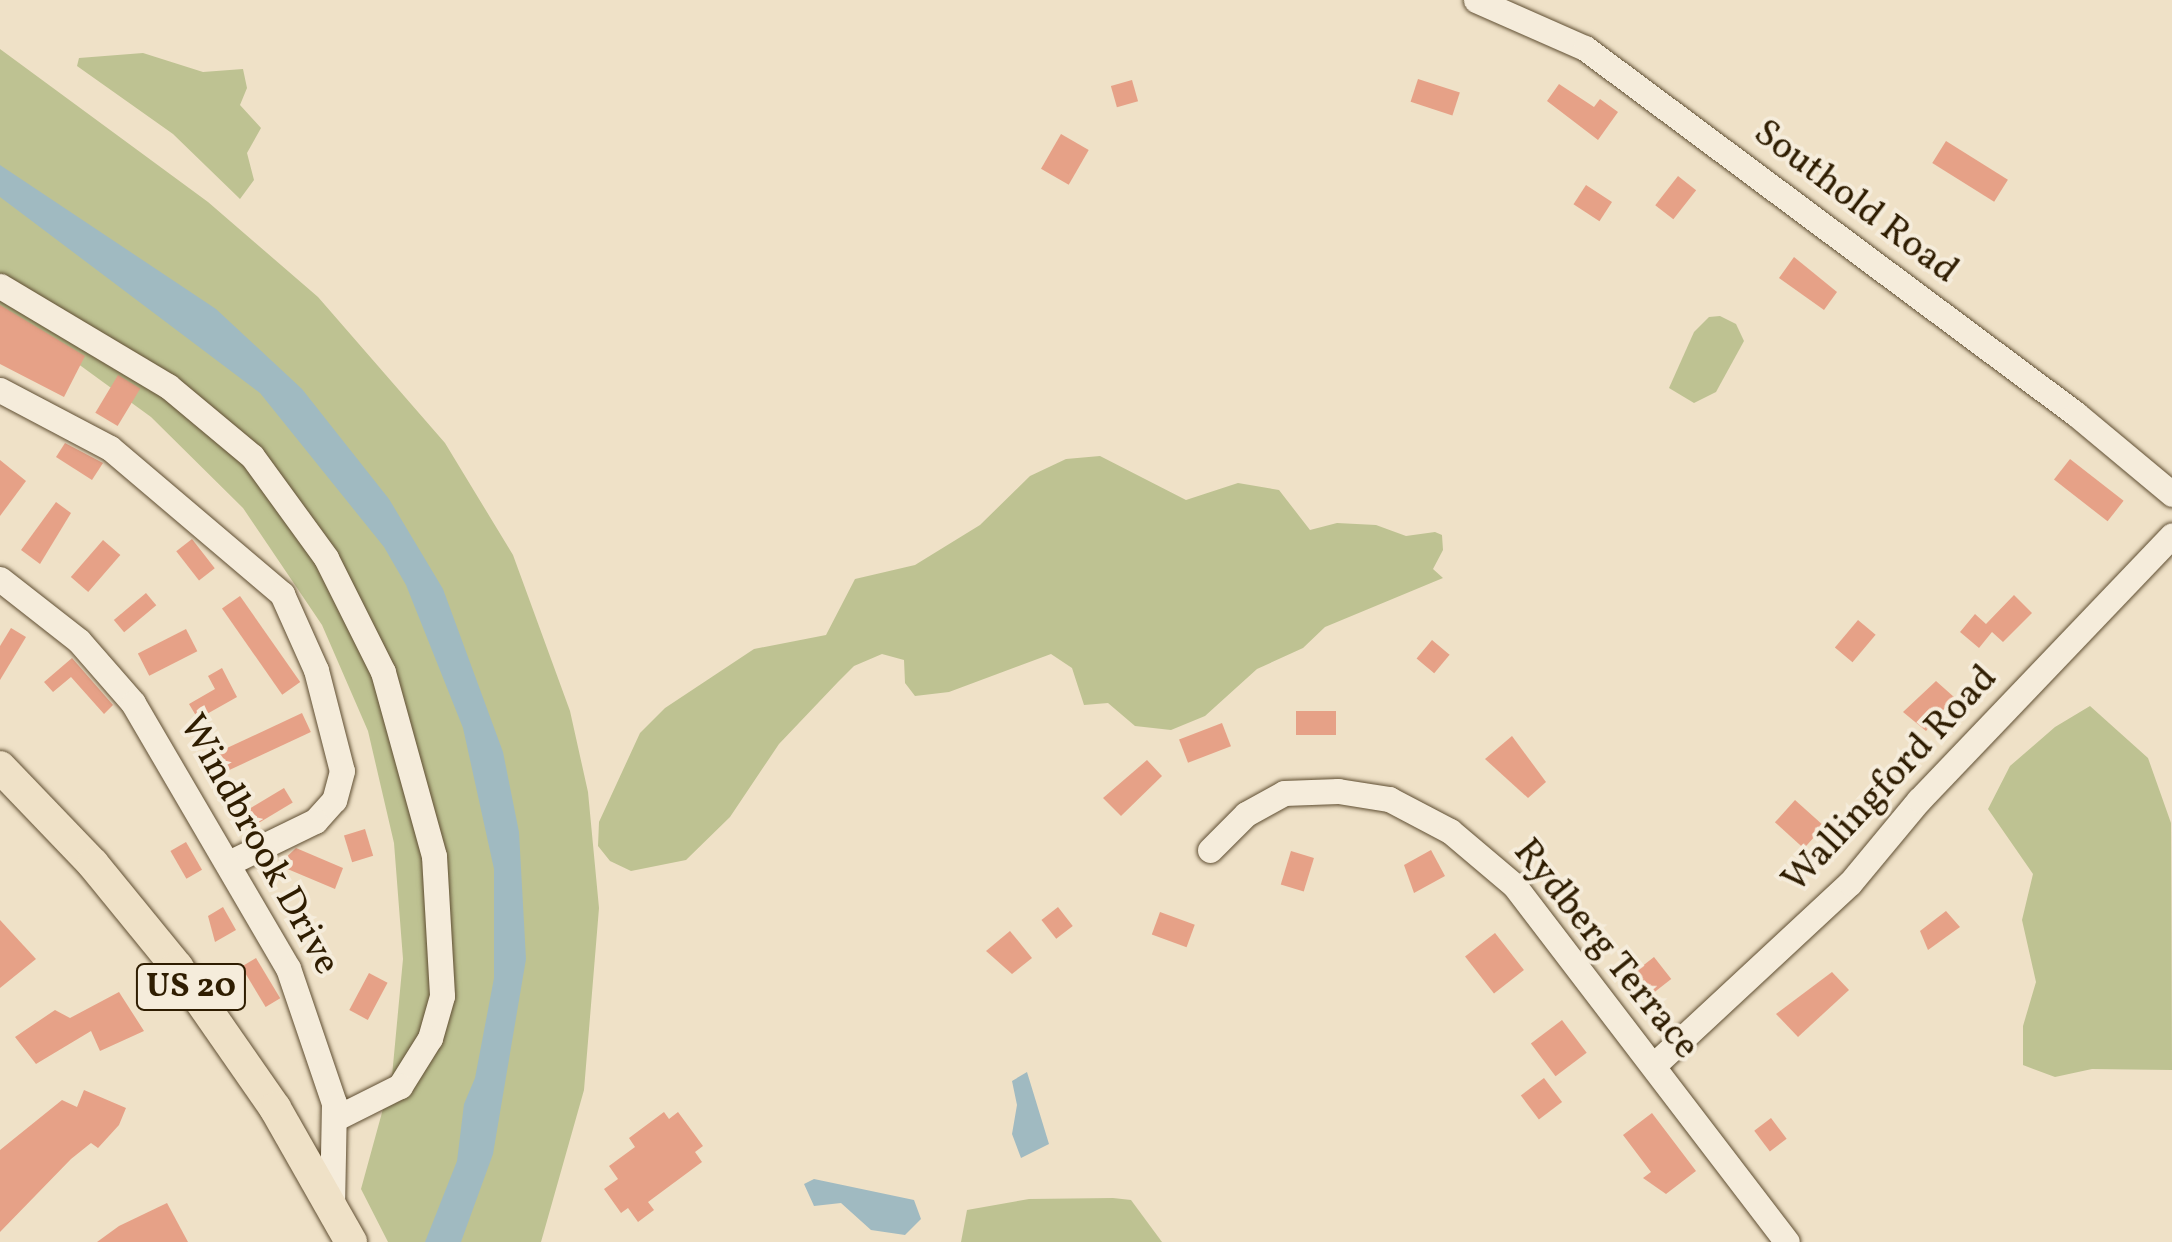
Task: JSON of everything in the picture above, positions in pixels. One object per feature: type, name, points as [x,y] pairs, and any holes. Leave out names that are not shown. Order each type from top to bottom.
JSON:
[{"type":"main road","name":"US 20","points":[[0,768],[150,933],[252,1072],[343,1227]]},
{"type":"street","name":"Southold Road","points":[[1476,0],[1585,48],[2076,414],[2172,494]]},
{"type":"street","points":[[0,286],[168,386],[252,456],[326,558],[383,672],[434,856],[442,996],[430,1038],[400,1086],[336,1118]]},
{"type":"street","points":[[0,390],[110,448],[282,594],[316,670],[342,771],[334,800],[315,821],[228,863]]},
{"type":"street","name":"Wallingford Road","points":[[1654,1065],[1850,883],[1919,800],[2172,535]]},
{"type":"street","name":"Windbrook Drive","points":[[0,579],[79,640],[122,687],[288,968],[323,1055],[336,1118],[343,1227]]},
{"type":"street","name":"Rydberg Terrace","points":[[1210,850],[1246,814],[1284,793],[1338,791],[1389,799],[1450,830],[1514,884],[1787,1242]]},
{"type":"green space","points":[[0,49],[208,202],[318,297],[445,443],[513,555],[570,711],[588,792],[599,908],[584,1090],[541,1242],[388,1242],[361,1189],[392,1076],[403,959],[394,843],[368,731],[322,625],[243,508],[151,417],[0,307]]},
{"type":"green space","points":[[143,53],[203,72],[243,69],[247,88],[240,105],[261,128],[247,153],[254,180],[240,199],[173,134],[77,66],[79,58]]},
{"type":"green space","points":[[1720,316],[1736,324],[1744,341],[1716,392],[1694,403],[1669,388],[1694,332],[1709,317]]},
{"type":"green space","points":[[1100,456],[1186,500],[1238,483],[1279,490],[1310,530],[1337,523],[1376,525],[1406,536],[1435,532],[1442,535],[1443,550],[1433,569],[1443,578],[1325,627],[1303,648],[1257,669],[1205,716],[1171,730],[1135,726],[1108,703],[1084,705],[1072,668],[1051,654],[949,692],[915,696],[905,683],[904,660],[882,654],[854,666],[779,744],[730,817],[686,860],[631,871],[610,861],[598,846],[599,822],[640,733],[665,708],[754,649],[826,635],[855,579],[915,565],[980,525],[1030,476],[1066,459]]},
{"type":"green space","points":[[2090,706],[2148,758],[2171,823],[2172,1070],[2092,1069],[2055,1077],[2023,1065],[2023,1026],[2036,982],[2022,920],[2033,874],[1988,809],[2010,766],[2055,727]]},
{"type":"green space","points":[[1029,1199],[1131,1200],[1162,1242],[961,1242],[967,1210]]},
{"type":"water","points":[[0,165],[216,309],[302,389],[389,499],[443,589],[503,752],[519,832],[526,959],[493,1154],[461,1242],[425,1242],[457,1161],[464,1104],[475,1078],[494,978],[494,869],[463,728],[406,585],[384,547],[260,393],[0,197]]},
{"type":"water","points":[[1027,1072],[1049,1144],[1021,1158],[1012,1134],[1017,1105],[1012,1081]]},
{"type":"water","points":[[814,1179],[914,1200],[921,1219],[905,1235],[871,1230],[841,1203],[814,1206],[804,1184]]},
{"type":"building","points":[[1418,79],[1460,93],[1452,115],[1411,102]]},
{"type":"building","points":[[1132,80],[1138,101],[1117,107],[1111,86]]},
{"type":"building","points":[[1559,84],[1594,107],[1600,99],[1618,112],[1598,140],[1547,101]]},
{"type":"building","points":[[1061,134],[1089,150],[1069,185],[1041,169]]},
{"type":"building","points":[[1946,141],[2008,180],[1994,202],[1932,163]]},
{"type":"building","points":[[1678,176],[1696,190],[1673,219],[1655,205]]},
{"type":"building","points":[[1586,185],[1612,202],[1599,221],[1573,204]]},
{"type":"building","points":[[1794,257],[1837,292],[1824,310],[1779,278]]},
{"type":"building","points":[[0,305],[85,356],[64,397],[0,364]]},
{"type":"building","points":[[118,375],[140,388],[118,426],[95,413]]},
{"type":"building","points":[[65,443],[103,463],[92,480],[56,457]]},
{"type":"building","points":[[2070,459],[2124,501],[2108,521],[2054,479]]},
{"type":"building","points":[[0,460],[26,481],[0,516]]},
{"type":"building","points":[[56,502],[71,513],[40,564],[21,550]]},
{"type":"building","points":[[192,539],[215,568],[199,580],[176,551]]},
{"type":"building","points":[[103,540],[120,555],[88,592],[71,577]]},
{"type":"building","points":[[146,593],[156,605],[124,632],[114,620]]},
{"type":"building","points":[[2014,595],[2032,613],[2003,642],[1992,632],[1979,648],[1960,632],[1975,614],[1986,624]]},
{"type":"building","points":[[240,596],[300,682],[282,695],[222,609]]},
{"type":"building","points":[[1858,620],[1876,635],[1852,662],[1835,648]]},
{"type":"building","points":[[11,628],[26,637],[0,680],[0,646]]},
{"type":"building","points":[[186,629],[197,651],[149,676],[138,654]]},
{"type":"building","points":[[1432,640],[1450,655],[1434,673],[1417,658]]},
{"type":"building","points":[[72,658],[113,705],[104,714],[71,677],[53,692],[44,682]]},
{"type":"building","points":[[222,668],[237,697],[198,719],[189,704],[215,689],[208,676]]},
{"type":"building","points":[[1936,681],[1954,697],[1926,731],[1903,712]]},
{"type":"building","points":[[1296,711],[1336,711],[1336,735],[1296,735]]},
{"type":"building","points":[[302,713],[311,732],[223,773],[214,754]]},
{"type":"building","points":[[1222,723],[1231,746],[1188,763],[1179,739]]},
{"type":"building","points":[[1512,736],[1546,782],[1528,798],[1485,759]]},
{"type":"building","points":[[1147,760],[1162,776],[1121,816],[1103,798]]},
{"type":"building","points":[[284,788],[293,803],[252,827],[243,813]]},
{"type":"building","points":[[1795,800],[1824,826],[1804,848],[1775,822]]},
{"type":"building","points":[[365,829],[373,856],[352,862],[344,835]]},
{"type":"building","points":[[186,842],[202,870],[186,879],[170,851]]},
{"type":"building","points":[[296,848],[343,868],[335,889],[278,865]]},
{"type":"building","points":[[1431,850],[1445,876],[1414,893],[1404,865]]},
{"type":"building","points":[[1291,851],[1314,858],[1304,891],[1281,884]]},
{"type":"building","points":[[223,907],[236,930],[215,942],[208,916]]},
{"type":"building","points":[[1058,907],[1073,926],[1056,939],[1041,920]]},
{"type":"building","points":[[1946,911],[1960,927],[1928,950],[1920,931]]},
{"type":"building","points":[[1160,912],[1195,925],[1187,947],[1152,935]]},
{"type":"building","points":[[0,920],[36,959],[0,988]]},
{"type":"building","points":[[1010,931],[1032,958],[1012,974],[986,951]]},
{"type":"building","points":[[1495,933],[1524,970],[1494,993],[1465,956]]},
{"type":"building","points":[[1654,957],[1671,979],[1651,995],[1634,973]]},
{"type":"building","points":[[256,958],[280,998],[266,1007],[241,967]]},
{"type":"building","points":[[1832,972],[1849,990],[1798,1037],[1776,1014]]},
{"type":"building","points":[[369,973],[388,983],[368,1020],[349,1010]]},
{"type":"building","points":[[119,992],[144,1031],[100,1051],[91,1031],[36,1064],[15,1037],[55,1010],[70,1018]]},
{"type":"building","points":[[1562,1020],[1587,1053],[1556,1076],[1531,1043]]},
{"type":"building","points":[[1544,1078],[1562,1102],[1539,1119],[1521,1095]]},
{"type":"building","points":[[84,1090],[126,1108],[119,1125],[98,1148],[91,1143],[71,1159],[0,1232],[0,1150],[62,1100],[77,1107]]},
{"type":"building","points":[[664,1112],[669,1119],[678,1112],[703,1146],[695,1152],[702,1162],[648,1202],[654,1210],[638,1222],[628,1208],[621,1213],[604,1189],[618,1179],[609,1166],[635,1147],[629,1138]]},
{"type":"building","points":[[1652,1113],[1696,1171],[1666,1194],[1643,1178],[1651,1172],[1623,1135]]},
{"type":"building","points":[[1771,1118],[1787,1139],[1770,1151],[1754,1131]]},
{"type":"building","points":[[167,1203],[188,1242],[97,1242],[119,1226]]}]
